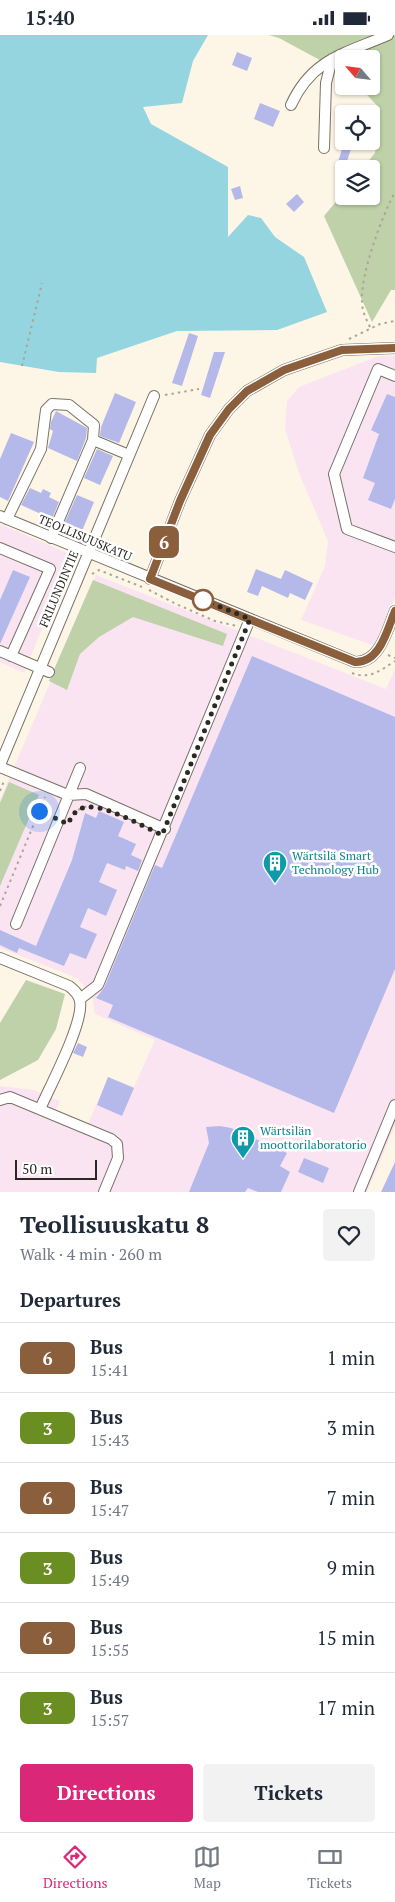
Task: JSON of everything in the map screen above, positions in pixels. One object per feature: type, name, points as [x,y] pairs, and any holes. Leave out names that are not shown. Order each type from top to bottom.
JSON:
[{"type":"street","points":[[291,105],[299,88],[317,67],[388,35]]},
{"type":"street","points":[[324,148],[326,83],[332,59]]},
{"type":"street","points":[[150,579],[202,451],[229,409],[247,391],[284,370],[342,350],[395,348]]},
{"type":"street","points":[[395,376],[378,369],[334,474],[347,529],[395,547]]},
{"type":"street","name":"FRILUNDINTIE","points":[[3,767],[39,668],[154,396]]},
{"type":"street","points":[[4,518],[41,449],[46,410],[52,404],[69,405],[94,425],[93,440],[51,538]]},
{"type":"street","points":[[93,440],[129,455]]},
{"type":"street","name":"TEOLLISUUSKATU","points":[[4,518],[87,553],[137,579],[150,579],[355,662],[362,663],[373,656],[395,611]]},
{"type":"street","points":[[0,549],[50,569],[11,656]]},
{"type":"street","points":[[80,999],[98,985],[165,829],[250,619]]},
{"type":"street","points":[[0,651],[50,673]]},
{"type":"street","points":[[3,767],[68,795],[86,794],[165,829]]},
{"type":"street","points":[[16,923],[80,768]]},
{"type":"street","points":[[0,958],[69,985],[80,999],[78,1019],[40,1109]]},
{"type":"street","points":[[0,1099],[10,1097],[111,1139],[117,1144],[118,1158],[104,1192]]},
{"type":"street","points":[[359,1192],[395,1105]]},
{"type":"path","points":[[370,328],[362,303],[362,283],[386,211],[395,192]]},
{"type":"path","points":[[22,366],[42,283]]},
{"type":"path","points":[[347,340],[370,328],[395,321]]},
{"type":"path","points":[[154,396],[199,389]]},
{"type":"path","points":[[90,576],[99,570],[137,579],[197,613],[246,630]]},
{"type":"path","points":[[352,673],[361,677],[377,673],[395,661]]},
{"type":"path","points":[[0,791],[3,767]]},
{"type":"path","points":[[0,907],[49,787]]},
{"type":"path","points":[[39,811],[68,824],[74,813],[81,808],[93,806]]},
{"type":"shaded area","points":[[395,355],[395,597],[375,646],[301,620],[325,566],[328,541],[299,473],[285,429],[287,401],[299,387],[376,357]]},
{"type":"shaded area","points":[[0,524],[72,555],[24,673],[0,662]]},
{"type":"shaded area","points":[[96,575],[386,689],[395,669],[395,1126],[367,1192],[0,1192],[0,1086],[34,1090],[60,1101],[56,1110],[88,1124],[108,1077],[134,1087],[155,1040],[95,1014],[92,995],[77,978],[0,948],[0,800]]},
{"type":"green space","points":[[269,35],[395,35],[395,290],[391,290],[372,322],[324,216],[335,203],[335,205],[380,205],[380,160],[369,160],[375,150],[380,150],[380,105],[376,105],[367,95],[380,95],[380,50],[335,50],[335,68],[279,38]]},
{"type":"green space","points":[[93,580],[227,634],[223,646],[133,617],[99,637],[80,654],[67,690],[49,681]]},
{"type":"green space","points":[[9,782],[39,795],[0,886],[0,803]]},
{"type":"green space","points":[[26,980],[65,994],[56,1029],[38,1060],[0,1080],[0,1023]]},
{"type":"water","points":[[0,35],[208,35],[193,61],[182,103],[143,107],[151,124],[228,167],[228,237],[248,215],[261,218],[275,237],[304,257],[327,312],[277,330],[177,331],[97,358],[96,373],[59,372],[0,362]]},
{"type":"building","points":[[237,52],[252,58],[247,71],[232,65]]},
{"type":"building","points":[[260,103],[280,111],[273,127],[254,119]]},
{"type":"building","points":[[342,150],[351,150],[347,160],[339,160]]},
{"type":"building","points":[[240,186],[243,198],[235,200],[231,189]]},
{"type":"building","points":[[297,194],[304,202],[294,212],[286,204]]},
{"type":"building","points":[[189,333],[198,336],[182,386],[172,383]]},
{"type":"building","points":[[214,352],[225,352],[210,398],[201,395]]},
{"type":"building","points":[[115,393],[136,402],[119,443],[100,436],[101,427]]},
{"type":"building","points":[[387,394],[395,397],[395,499],[391,509],[368,500],[375,483],[363,478],[379,434],[371,430]]},
{"type":"building","points":[[56,411],[87,428],[86,438],[77,461],[48,448],[53,431],[50,429],[51,422]]},
{"type":"building","points":[[11,433],[34,442],[8,501],[0,497],[0,459]]},
{"type":"building","points":[[97,449],[113,456],[100,485],[84,478]]},
{"type":"building","points":[[30,488],[41,493],[43,489],[51,493],[49,497],[59,502],[52,519],[21,505]]},
{"type":"building","points":[[77,495],[94,502],[82,531],[64,524]]},
{"type":"building","points":[[256,569],[281,579],[285,570],[313,583],[305,600],[290,593],[288,598],[262,586],[258,596],[247,592]]},
{"type":"building","points":[[13,570],[30,577],[0,644],[0,600]]},
{"type":"building","name":"Wärtsilä Smart Technology Hub","points":[[252,656],[395,717],[395,969],[334,1113],[108,1017],[113,1005],[96,998],[104,988],[155,865],[162,868]]},
{"type":"building","points":[[99,811],[124,822],[118,836],[136,844],[131,855],[142,860],[138,871],[126,866],[125,870],[107,863],[99,882],[117,890],[106,916],[88,908],[80,927],[97,934],[86,959],[70,953],[64,966],[19,948],[17,953],[0,945],[0,930],[36,946],[72,860],[85,813],[96,818]]},
{"type":"building","points":[[78,1043],[87,1047],[83,1057],[73,1053]]},
{"type":"building","points":[[108,1077],[134,1088],[122,1116],[97,1105]]},
{"type":"building","name":"Wärtsilän moottorilaboratorio","points":[[220,1126],[231,1128],[287,1153],[280,1166],[290,1172],[281,1192],[258,1192],[248,1188],[245,1192],[189,1192],[209,1143],[206,1127]]},
{"type":"building","points":[[304,1158],[329,1168],[323,1183],[298,1172]]},
{"type":"building","points":[[395,1162],[395,1192],[381,1192]]},
{"type":"bus line","name":"6","points":[[395,348],[342,350],[284,370],[247,391],[229,409],[210,435],[180,501],[150,579],[355,662],[362,663],[377,651],[395,611]]},
{"type":"place","name":"Wärtsilä Smart Technology Hub","points":[[275,884]]},
{"type":"place","name":"Wärtsilän moottorilaboratorio","points":[[243,1159]]},
{"type":"route","points":[[39,811],[68,824],[74,813],[81,808],[88,806],[100,807],[162,835],[250,619],[201,599],[203,600]]}]
